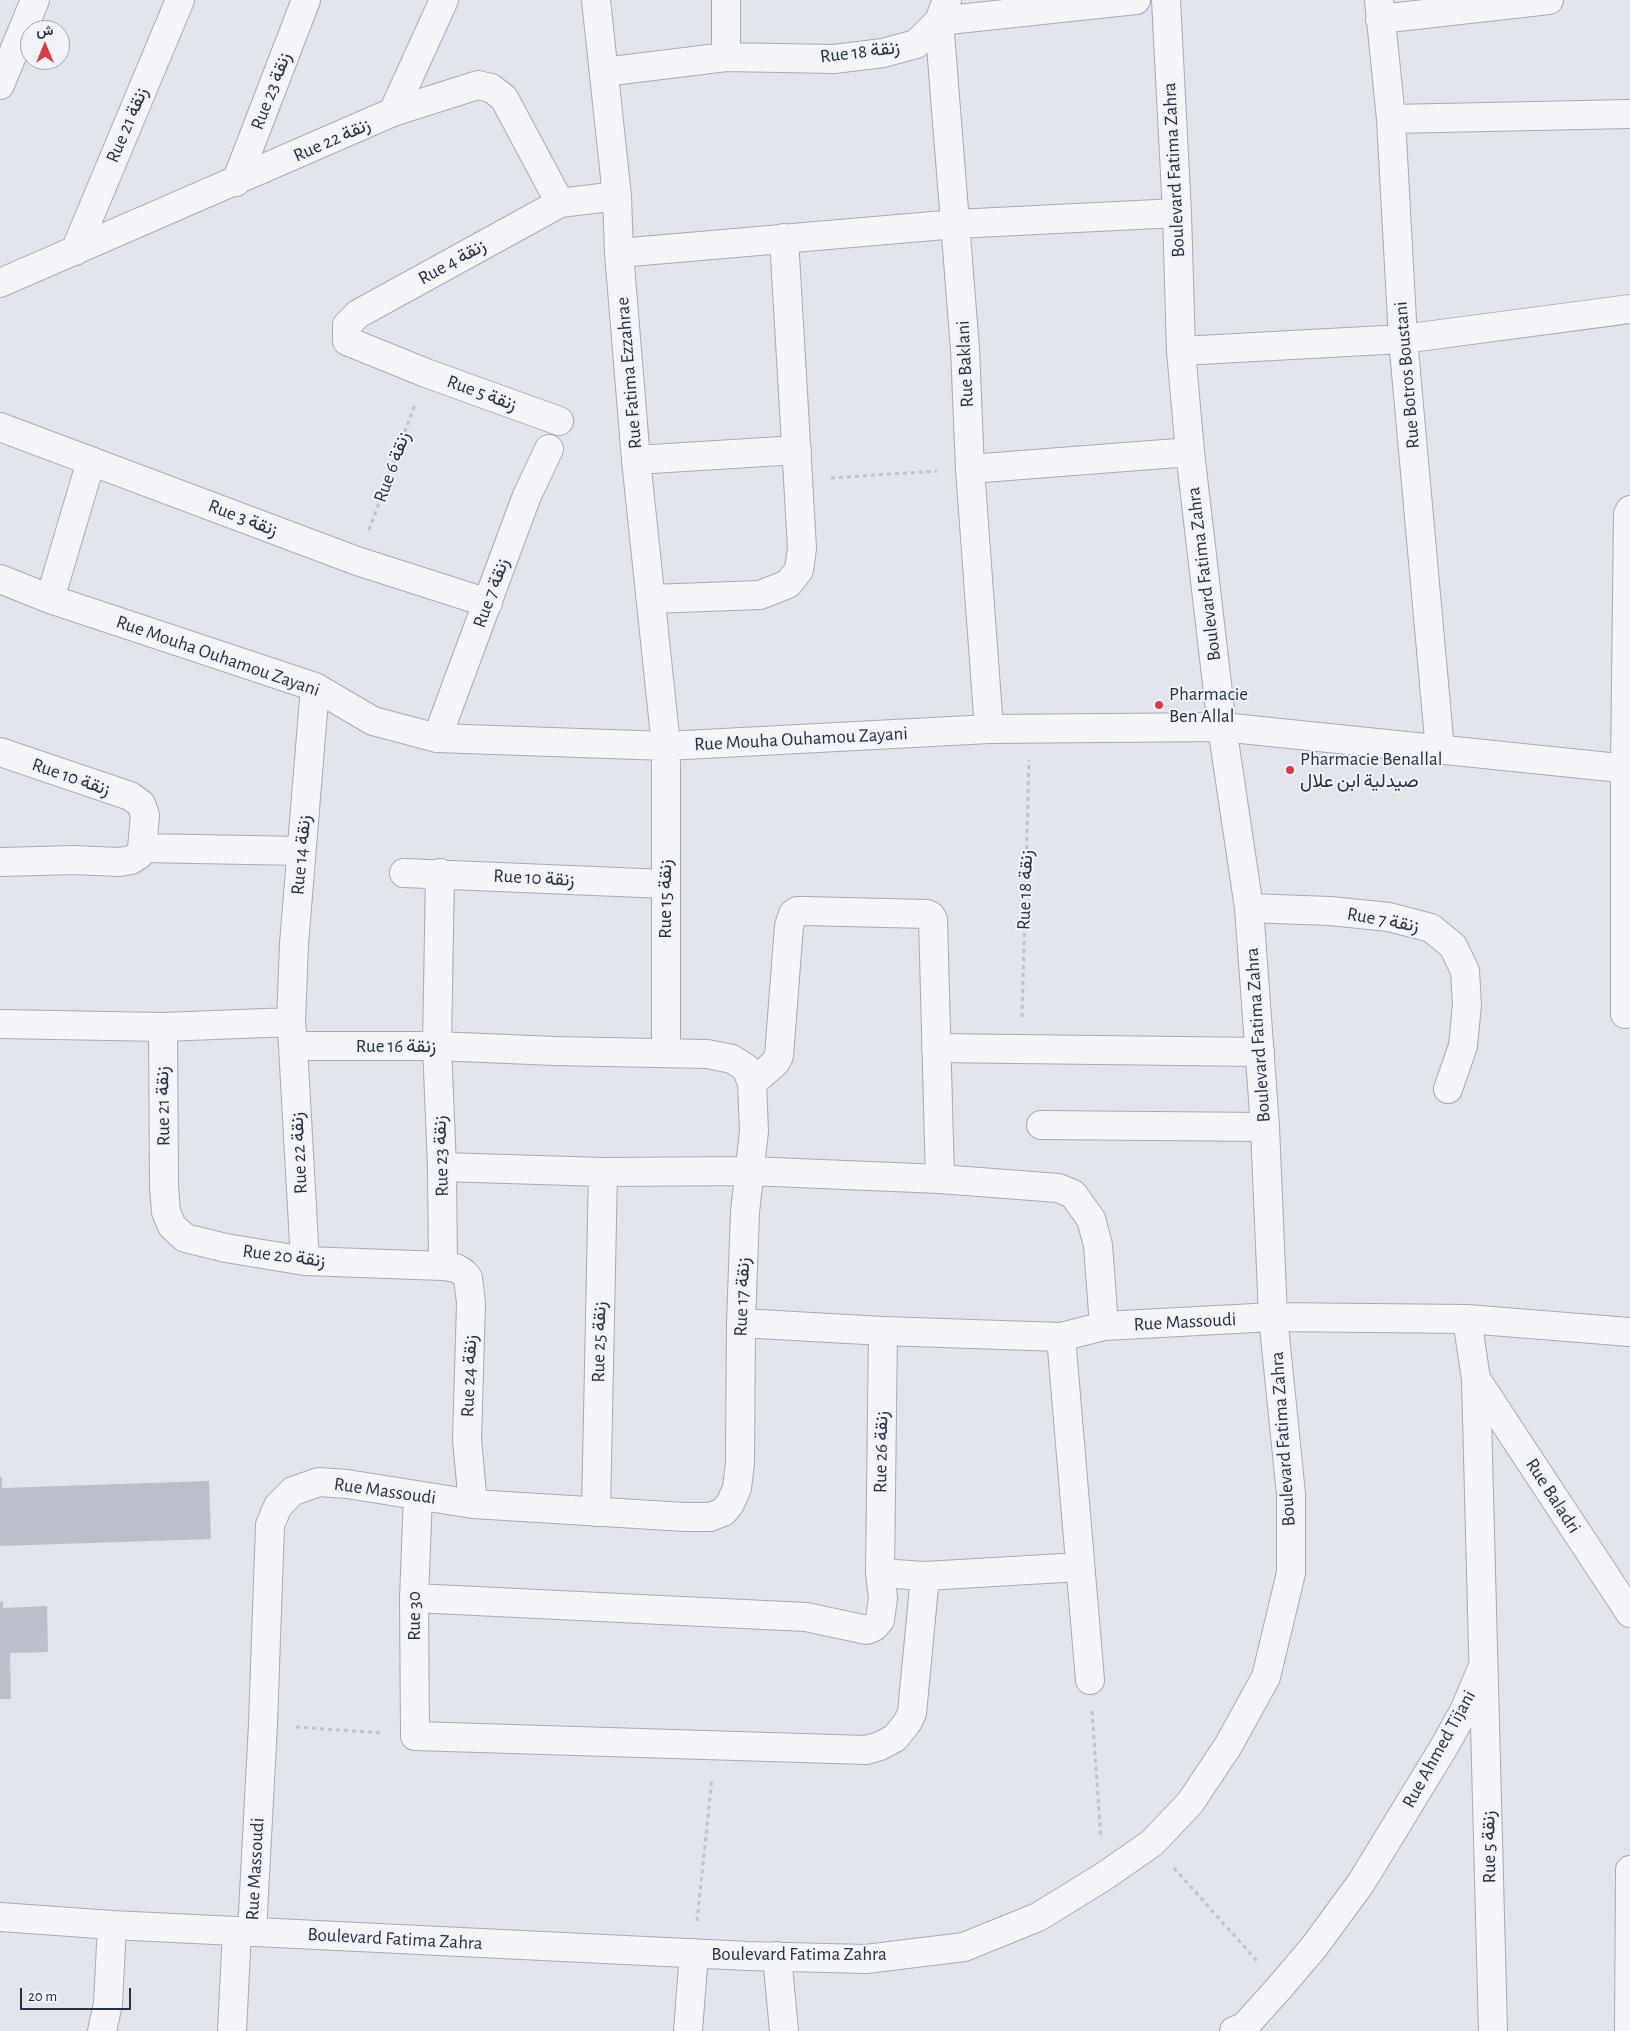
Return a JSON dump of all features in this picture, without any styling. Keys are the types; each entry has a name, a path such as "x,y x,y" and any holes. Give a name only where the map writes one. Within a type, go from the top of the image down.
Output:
{"street":[{"path":"0,85 35,0"},
{"name":"Rue 21 زنقة","path":"75,251 180,0"},
{"name":"Rue 23 زنقة","path":"236,182 306,0"},
{"path":"393,112 444,0"},
{"name":"Rue Fatima Ezzahrae","path":"596,0 617,196 619,253 636,460 666,746"},
{"path":"726,0 726,57"},
{"path":"943,11 1136,0"},
{"name":"Boulevard Fatima Zahra","path":"0,1917 245,1932 777,1956 866,1958 964,1947 1038,1917 1103,1877 1152,1843 1190,1803 1228,1746 1266,1677 1290,1572 1291,1494 1274,1317 1265,1128 1249,908 1222,727 1190,452 1181,351 1177,213 1166,0"},
{"path":"1380,9 1549,0"},
{"name":"Rue Botros Boustani","path":"1380,9 1391,119 1403,339 1440,750"},
{"name":"Rue 18 زنقة","path":"604,72 726,57 834,59 883,53 916,44 943,11"},
{"name":"Rue Baklani","path":"943,11 965,349 970,469 989,729"},
{"name":"Rue 22 زنقة","path":"0,283 236,182 393,112 478,85 491,88 504,98 560,203"},
{"path":"1391,119 1630,114"},
{"path":"560,203 617,196"},
{"name":"Rue 4 زنقة","path":"347,325 358,314 560,203"},
{"path":"619,253 956,224 1177,213"},
{"path":"651,599 760,595 788,584 799,570 802,548 784,238"},
{"path":"1181,351 1403,339 1630,309"},
{"name":"Rue 5 زنقة","path":"347,325 347,341 426,373 559,421"},
{"name":"Rue 3 زنقة","path":"0,427 357,560 488,603"},
{"name":"Rue 7 زنقة","path":"437,738 526,498 549,449"},
{"path":"636,460 797,450"},
{"path":"970,469 1190,452"},
{"path":"50,599 91,461"},
{"path":"1625,1014 1628,514 1630,510"},
{"name":"Rue Mouha Ouhamou Zayani","path":"0,580 50,599 315,687 373,721 437,738 666,746 989,729 1222,727 1627,769"},
{"name":"Rue 14 زنقة","path":"292,1034 294,944 300,851 315,687"},
{"name":"Rue 15 زنقة","path":"666,746 666,1052"},
{"name":"Rue 10 زنقة","path":"0,752 130,796 142,804 145,815 142,848"},
{"path":"0,862 74,860 119,862 131,860 139,855 142,848 300,851"},
{"name":"Rue 10 زنقة","path":"404,873 440,873 665,884"},
{"name":"Rue 23 زنقة","path":"440,873 437,1046 442,1167 443,1266"},
{"name":"Rue 7 زنقة","path":"1249,908 1330,911 1389,917 1430,928 1453,946 1465,971 1467,1004 1463,1046 1448,1089"},
{"path":"752,1082 775,1063 779,1056 789,926 793,914 797,911 927,914 933,920 940,1179"},
{"name":"Rue 16 زنقة","path":"0,1024 163,1026 437,1046 554,1051 707,1054 732,1058 746,1068 752,1082"},
{"name":"Rue 21 زنقة","path":"163,1026 164,1186"},
{"name":"Rue 22 زنقة","path":"292,1034 305,1261"},
{"path":"936,1048 1260,1052"},
{"name":"Rue 17 زنقة","path":"740,1463 741,1323 745,1212 754,1131 752,1082"},
{"path":"1041,1125 1265,1128"},
{"path":"442,1167 603,1172 750,1171 940,1179 1058,1188 1073,1194 1091,1219 1098,1245 1104,1326"},
{"name":"Rue 25 زنقة","path":"596,1512 603,1172"},
{"name":"Rue 20 زنقة","path":"164,1186 166,1212 172,1226 185,1238 226,1248 305,1261 443,1266"},
{"name":"Rue 24 زنقة","path":"443,1266 456,1268 464,1273 468,1278 470,1287 471,1322 467,1440 473,1504"},
{"name":"Rue Massoudi","path":"741,1323 883,1331 1061,1337 1104,1326 1274,1317 1467,1319 1630,1332"},
{"name":"Rue Ahmed Tijani","path":"1245,2030 1314,1947 1361,1883 1444,1747 1465,1709 1484,1662 1476,1379 1467,1319"},
{"name":"Rue 26 زنقة","path":"414,1598 806,1618 866,1630 874,1627 880,1620 883,1598 880,1572 883,1331"},
{"path":"1061,1337 1090,1680"},
{"name":"Rue Baladri","path":"1476,1379 1630,1613"},
{"name":"Rue Massoudi","path":"232,2031 245,1932 263,1724 270,1525 278,1506 293,1491 319,1482 347,1484 473,1504 596,1512 710,1516 723,1512 734,1498 740,1463"},
{"name":"Rue 30","path":"415,1736 414,1598 418,1496"},
{"path":"880,1572 925,1576 1080,1567"},
{"path":"415,1736 866,1750 880,1746 895,1738 912,1713 925,1576"},
{"name":"Rue 5 زنقة","path":"1484,1662 1493,2031"},
{"path":"1629,2031 1630,1870"},
{"path":"102,2031 108,2004 112,1925"},
{"path":"688,2031 694,1953"},
{"path":"777,1956 784,2031"}],"path":[{"name":"Rue 6 زنقة","path":"357,560 426,373"},
{"path":"798,480 970,469"},
{"name":"Rue 18 زنقة","path":"1021,1050 1030,730"},
{"path":"1090,1680 1103,1877"},
{"path":"263,1724 415,1736"},
{"path":"694,1953 716,1745"},
{"path":"1152,1843 1280,1988"}],"building":[{"path":"0,1477 2,1477 2,1488 209,1481 211,1539 0,1546"},
{"path":"3,1601 3,1608 47,1606 48,1652 10,1653 11,1699 0,1699 0,1602"}],"place":[{"name":"Pharmacie Ben Allal","path":"1159,705"},
{"name":"Pharmacie Benallal صيدلية ابن علال","path":"1290,770"}]}
